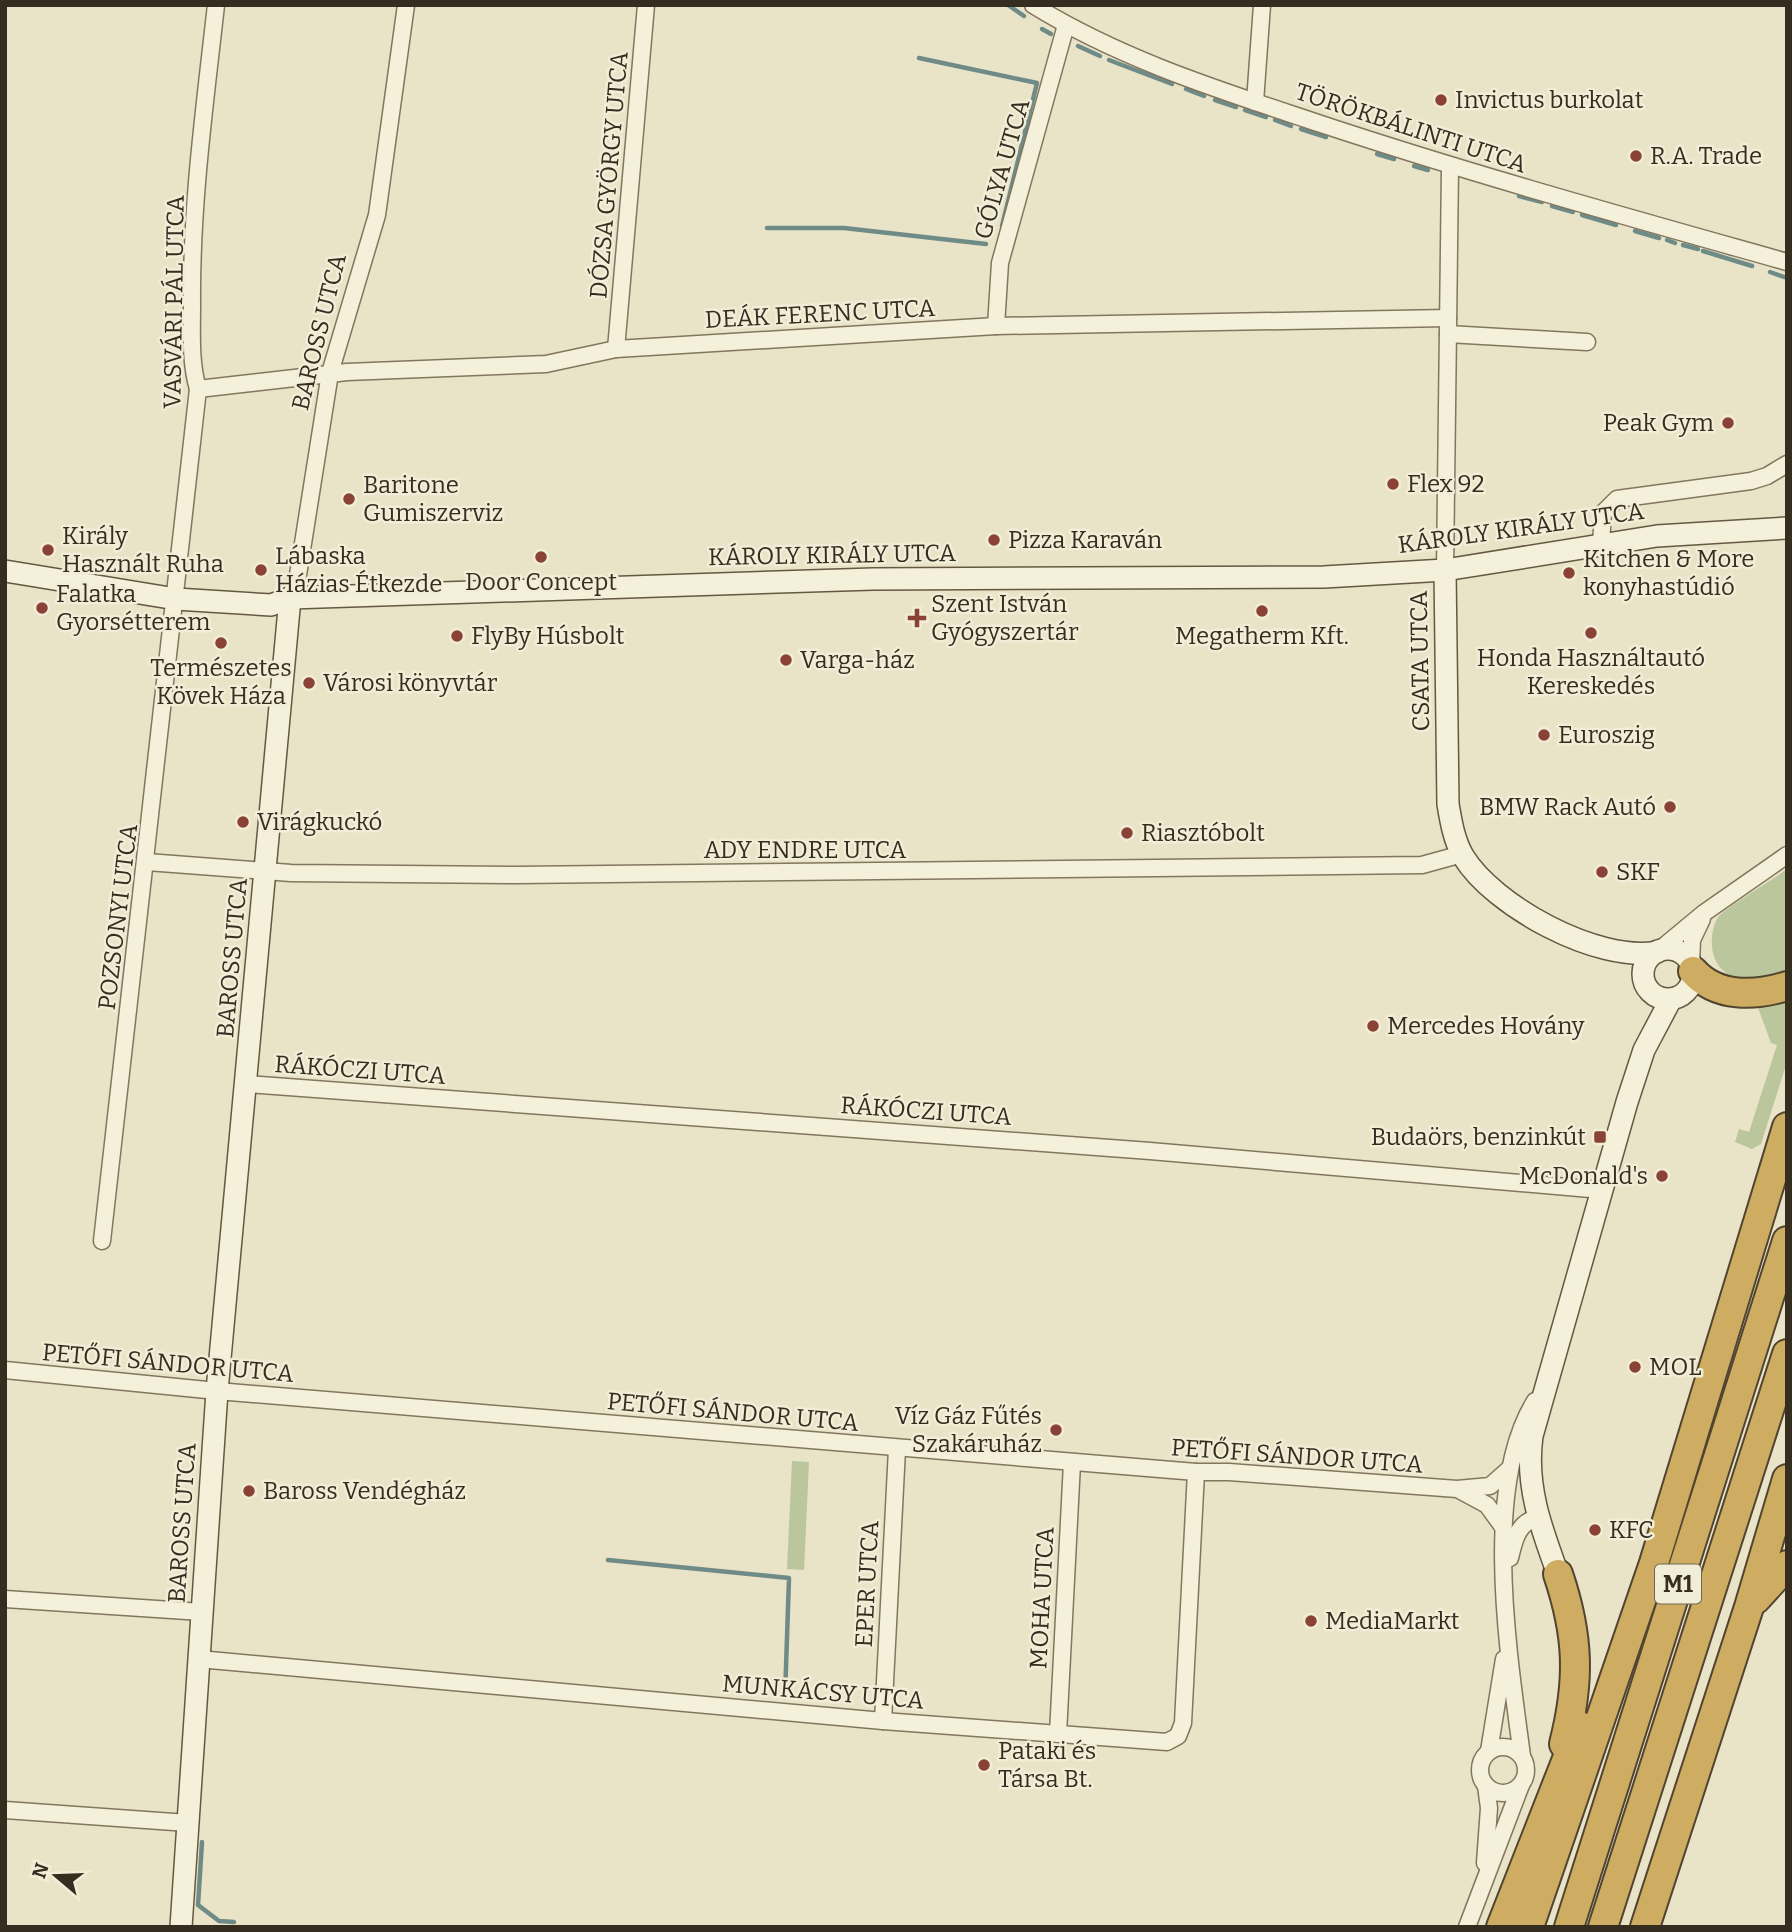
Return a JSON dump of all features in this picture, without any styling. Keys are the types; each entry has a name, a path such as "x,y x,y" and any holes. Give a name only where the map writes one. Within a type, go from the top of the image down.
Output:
{"highway":[{"path":"1692,967 1709,985 1733,992 1763,992 1787,986"},
{"path":"1529,1927 1654,1563 1685,1453 1787,1126"},
{"name":"M1","path":"1569,1927 1787,1241"},
{"name":"M1","path":"1603,1927 1787,1353"},
{"path":"1501,1927 1685,1453"},
{"path":"1645,1927 1749,1607 1787,1479"},
{"path":"1749,1607 1787,1565"},
{"path":"1548,1804 1572,1711 1576,1677 1577,1649 1558,1574"}],"street":[{"name":"VASVÁRI PÁL UTCA","path":"176,599 198,389 193,372 192,273 201,143 216,5"},
{"name":"BAROSS UTCA","path":"181,1927 217,1391 290,598 298,575 330,373 377,215 407,5"},
{"name":"DÓZSA GYÖRGY UTCA","path":"617,349 646,5"},
{"name":"TÖRÖKBÁLINTI UTCA","path":"1033,5 1066,25 1144,61 1255,102 1450,167 1787,262"},
{"path":"1255,102 1262,5"},
{"name":"GÓLYA UTCA","path":"996,326 1000,263 1066,25"},
{"name":"CSATA UTCA","path":"1450,167 1445,570 1448,804 1453,834 1462,854 1482,880 1507,902 1546,923 1602,947 1643,955 1657,952"},
{"name":"DEÁK FERENC UTCA","path":"198,389 330,373 546,364 617,349 996,326 1448,326 1587,342"},
{"path":"1601,544 1603,513 1617,499 1751,481 1768,476 1787,464"},
{"name":"KÁROLY KIRÁLY UTCA","path":"5,571 176,599 271,605 290,598 873,579 1324,577 1445,570 1601,544 1714,530 1787,528"},
{"name":"POZSONYI UTCA","path":"102,1241 176,599"},
{"name":"ADY ENDRE UTCA","path":"147,862 266,870 518,875 1422,865 1462,854"},
{"path":"1644,1050 1646,962 1704,913 1787,855"},
{"path":"1558,1574 1538,1518 1531,1486 1529,1457 1544,1387 1644,1050 1671,999 1685,993 1692,967 1692,940 1704,913"},
{"name":"CSATA UTCA","path":"1602,947 1646,985"},
{"path":"1657,952 1680,952 1692,967"},
{"path":"1646,985 1671,999"},
{"name":"RÁKÓCZI UTCA","path":"246,1084 1454,1175 1602,1190"},
{"name":"PETŐFI SÁNDOR UTCA","path":"5,1370 217,1391 1196,1472 1230,1472 1457,1489 1490,1486 1508,1470"},
{"path":"1466,1927 1526,1768 1522,1756 1507,1615 1503,1527 1508,1470 1530,1410 1544,1387"},
{"name":"EPER UTCA","path":"883,1721 897,1449"},
{"name":"MOHA UTCA","path":"1058,1734 1072,1463"},
{"name":"MUNKÁCSY UTCA","path":"199,1659 883,1721 1167,1742 1178,1736 1182,1723 1196,1472"},
{"name":"PETŐFI SÁNDOR UTCA","path":"1457,1489 1476,1496 1487,1505 1503,1527"},
{"path":"1505,1574 1518,1532 1530,1519 1538,1518"},
{"path":"5,1598 202,1612"},
{"path":"1484,1879 1489,1808 1486,1786 1480,1777 1480,1766 1489,1751 1503,1673 1507,1615"},
{"path":"1489,1751 1506,1747 1522,1756"},
{"path":"1486,1786 1504,1793 1521,1785"},
{"path":"5,1810 188,1823"}],"green space":[{"path":"1787,869 1787,980 1751,980 1730,975 1715,960 1712,939 1717,919 1731,906"},
{"path":"1787,996 1787,1062 1761,1144 1752,1149 1735,1142 1739,1129 1749,1132 1777,1045 1771,1043 1757,1005"},
{"path":"792,1461 809,1462 804,1570 787,1569"}],"waterway":[{"path":"1008,5 1024,16"},
{"path":"1042,29 1051,34"},
{"path":"1078,46 1100,56"},
{"path":"919,58 1037,83 1002,226"},
{"path":"1109,60 1172,84"},
{"path":"1186,89 1204,96"},
{"path":"1215,100 1236,107"},
{"path":"1245,110 1266,117"},
{"path":"1275,120 1291,126"},
{"path":"1301,129 1326,137"},
{"path":"1377,154 1394,159"},
{"path":"1414,166 1428,170"},
{"path":"1519,196 1542,202"},
{"path":"1552,206 1573,212"},
{"path":"1582,215 1616,225"},
{"path":"767,228 844,228 986,244"},
{"path":"1635,231 1659,238"},
{"path":"1667,240 1675,243"},
{"path":"1683,245 1698,249"},
{"path":"1703,251 1752,266"},
{"path":"1770,272 1787,278"},
{"path":"608,1560 789,1578 785,1697"},
{"path":"202,1842 198,1905 219,1921 234,1922"}],"place":[{"name":"Invictus burkolat","path":"1441,100"},
{"name":"R.A. Trade","path":"1636,156"},
{"name":"Peak Gym","path":"1728,423"},
{"name":"Flex 92","path":"1393,484"},
{"name":"Baritone Gumiszerviz","path":"349,499"},
{"name":"Pizza Karaván","path":"994,540"},
{"name":"Király Használt Ruha","path":"48,550"},
{"name":"Door Concept","path":"541,557"},
{"name":"Lábaska Házias Étkezde","path":"261,570"},
{"name":"Kitchen & More konyhastúdió","path":"1569,573"},
{"name":"Falatka Gyorsétterem","path":"42,608"},
{"name":"Megatherm Kft.","path":"1262,611"},
{"name":"Szent István Gyógyszertár","path":"917,618"},
{"name":"Honda Használtautó Kereskedés","path":"1591,633"},
{"name":"FlyBy Húsbolt","path":"457,636"},
{"name":"Természetes Kövek Háza","path":"221,643"},
{"name":"Varga-ház","path":"786,660"},
{"name":"Városi könyvtár","path":"309,683"},
{"name":"Euroszig","path":"1544,735"},
{"name":"BMW Rack Autó","path":"1670,807"},
{"name":"Virágkuckó","path":"243,822"},
{"name":"Riasztóbolt","path":"1127,833"},
{"name":"SKF","path":"1602,872"},
{"name":"Mercedes Hovány","path":"1373,1026"},
{"name":"Budaörs, benzinkút","path":"1600,1137"},
{"name":"McDonald's","path":"1662,1176"},
{"name":"MOL","path":"1635,1367"},
{"name":"Víz Gáz Fűtés Szakáruház","path":"1056,1430"},
{"name":"Baross Vendégház","path":"249,1491"},
{"name":"KFC","path":"1595,1530"},
{"name":"MediaMarkt","path":"1311,1621"},
{"name":"Pataki és Társa Bt.","path":"984,1765"}]}
